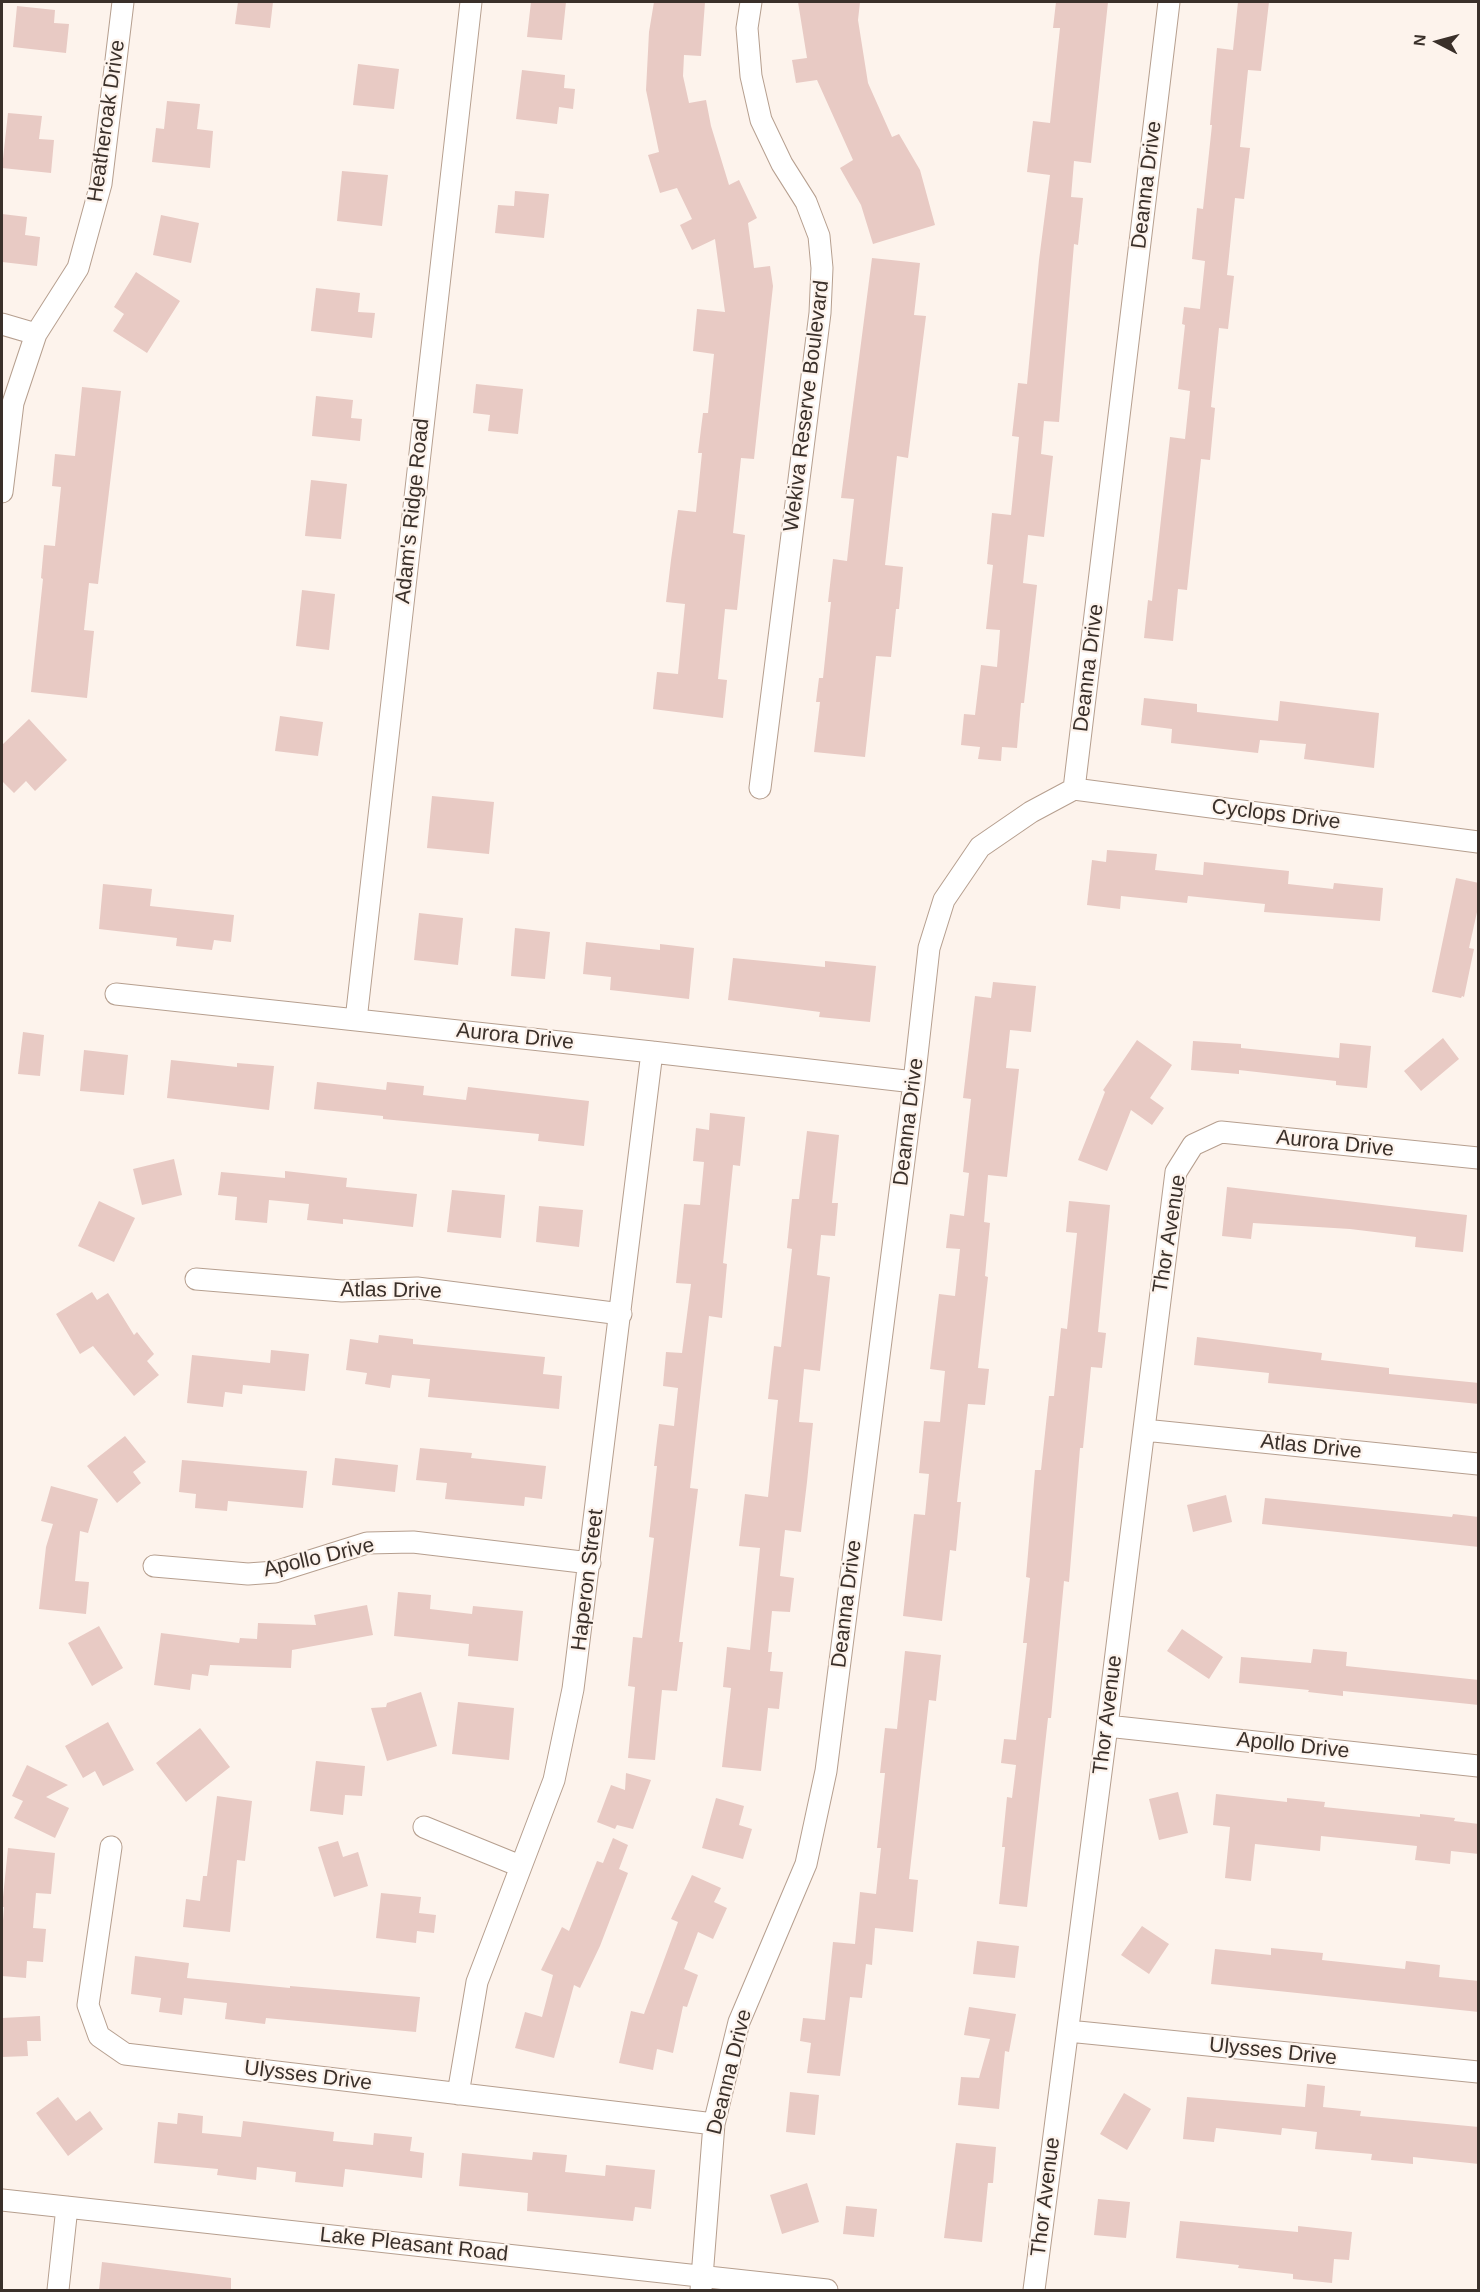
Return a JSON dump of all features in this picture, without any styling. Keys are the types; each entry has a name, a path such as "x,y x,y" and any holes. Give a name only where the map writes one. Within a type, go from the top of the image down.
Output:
{"street":[{"name":"Heatheroak Drive","path":"2,492 13,404 36,334 78,268 101,184 123,2"},
{"name":"Adam's Ridge Road","path":"356,1020 471,2"},
{"name":"Wekiva Reserve Boulevard","path":"750,2 747,28 751,76 761,120 782,164 806,202 819,236 822,268 820,313 760,788"},
{"name":"Deanna Drive","path":"702,2284 714,2124 739,2022 806,1864 826,1771 929,948 944,900 980,847 1031,812 1074,789 1169,2"},
{"path":"2,324 36,334"},
{"name":"Cyclops Drive","path":"1074,789 1479,842"},
{"name":"Aurora Drive","path":"117,994 914,1082"},
{"name":"Haperon Street","path":"458,2094 477,1982 554,1780 573,1689 652,1052"},
{"name":"Aurora Drive","path":"1193,1145 1221,1132 1479,1158"},
{"name":"Thor Avenue","path":"1034,2290 1176,1172 1193,1145"},
{"name":"Atlas Drive","path":"196,1279 342,1291 417,1288 621,1314"},
{"name":"Atlas Drive","path":"1144,1430 1479,1464"},
{"name":"Apollo Drive","path":"154,1566 248,1574 275,1572 367,1543 413,1542 590,1563"},
{"name":"Apollo Drive","path":"1107,1726 1479,1766"},
{"path":"424,1827 520,1866"},
{"name":"Ulysses Drive","path":"111,1847 88,2005 99,2036 125,2054 714,2124"},
{"name":"Ulysses Drive","path":"1068,2031 1479,2072"},
{"name":"Lake Pleasant Road","path":"2,2200 702,2284 827,2290"},
{"path":"58,2290 67,2207"}],"building":[{"path":"238,2 273,2 270,28 235,24"},
{"path":"531,2 566,2 562,40 527,37"},
{"path":"654,2 705,2 701,56 684,55 683,76 689,103 706,100 711,126 729,185 739,180 757,218 748,223 754,268 770,266 773,286 754,459 741,458 733,533 745,535 737,610 725,609 718,679 727,680 723,718 653,709 657,672 678,674 685,604 666,602 678,510 696,512 702,453 698,453 703,413 708,413 714,354 693,351 697,309 725,312 715,239 692,250 680,225 692,219 677,188 660,193 648,155 659,152 646,90 649,32"},
{"path":"798,2 860,2 858,20 868,83 892,137 899,134 920,170 935,225 873,244 861,205 840,168 853,160 817,80 796,83 792,60 807,58"},
{"path":"1056,2 1108,2 1091,163 1074,161 1071,197 1083,198 1078,245 1074,244 1059,422 1044,421 1041,454 1053,456 1044,537 1028,535 1023,583 1037,585 1017,748 1002,747 1001,761 978,759 980,747 961,745 964,714 975,715 981,665 997,667 1000,630 986,629 993,565 987,564 992,513 1011,515 1019,437 1012,436 1018,383 1027,384 1050,175 1027,172 1033,121 1050,123 1060,28 1053,28"},
{"path":"1238,2 1269,2 1261,71 1248,70 1240,147 1250,148 1244,199 1235,198 1227,275 1234,276 1228,329 1219,328 1211,407 1215,408 1210,460 1201,459 1187,590 1178,589 1173,641 1144,638 1148,600 1152,601 1170,437 1185,439 1190,391 1178,389 1185,325 1182,324 1184,307 1200,309 1205,261 1192,259 1197,208 1203,209 1217,48 1233,50"},
{"path":"17,6 55,10 54,23 69,24 66,53 13,47"},
{"path":"358,64 399,69 394,109 353,105"},
{"path":"522,70 565,75 564,88 575,89 573,109 559,107 557,124 516,119"},
{"path":"167,101 200,104 197,129 213,131 210,168 152,162 156,128 164,129"},
{"path":"8,113 42,116 39,139 54,140 51,173 2,168"},
{"path":"342,171 388,175 382,226 337,221"},
{"path":"515,191 549,194 544,238 495,233 498,205 514,206"},
{"path":"2,214 27,217 25,235 40,237 37,266 2,262"},
{"path":"161,215 199,223 191,263 153,255"},
{"path":"872,258 920,263 914,315 926,316 908,458 897,456 885,565 903,567 899,609 896,609 891,657 876,656 865,757 814,752 820,702 816,702 819,678 823,678 833,559 847,561 854,499 841,498"},
{"path":"136,272 180,301 147,353 113,331 124,314 114,307"},
{"path":"316,288 360,293 358,312 375,313 372,338 311,331"},
{"path":"476,384 523,389 518,434 488,431 490,415 473,413"},
{"path":"82,387 121,391 98,584 89,583 84,630 94,631 87,698 31,692 43,579 41,578 44,545 55,546 61,487 52,486 55,454 75,456"},
{"path":"316,396 353,400 351,418 362,419 360,441 312,436"},
{"path":"311,480 347,484 341,539 305,536"},
{"path":"302,590 335,594 329,650 296,646"},
{"path":"1144,698 1197,704 1197,712 1278,721 1280,701 1379,713 1374,768 1304,759 1306,744 1260,740 1258,753 1171,743 1172,729 1141,725"},
{"path":"280,716 323,722 318,756 275,751"},
{"path":"29,719 67,760 35,791 26,781 14,793 2,781 2,745"},
{"path":"432,796 494,802 489,854 427,848"},
{"path":"1107,850 1157,854 1155,870 1203,875 1204,862 1289,871 1288,884 1333,889 1334,883 1383,888 1380,921 1264,912 1265,904 1188,896 1187,903 1121,896 1120,909 1087,905 1092,860 1106,862"},
{"path":"1456,878 1479,883 1479,903 1469,948 1474,949 1464,997 1461,998 1432,992"},
{"path":"103,884 152,889 150,906 234,915 231,942 214,940 212,950 176,946 177,938 99,929"},
{"path":"419,913 463,918 458,965 414,960"},
{"path":"515,928 550,932 545,979 511,976"},
{"path":"586,942 660,950 660,944 694,948 689,999 610,990 611,977 583,974"},
{"path":"733,958 825,967 825,961 876,966 870,1022 819,1017 820,1012 728,1000"},
{"path":"993,982 1036,986 1031,1032 1010,1030 1006,1068 1019,1069 1007,1177 988,1175 984,1222 990,1223 985,1276 988,1277 978,1368 989,1369 985,1405 968,1404 957,1502 961,1502 956,1551 950,1550 942,1621 903,1616 914,1514 925,1515 929,1474 919,1473 924,1421 940,1422 945,1371 930,1369 939,1294 955,1296 960,1249 946,1248 950,1214 964,1216 969,1173 963,1172 971,1099 963,1098 975,996 991,998"},
{"path":"23,1032 44,1035 40,1076 18,1074"},
{"path":"1443,1038 1459,1059 1421,1091 1404,1071"},
{"path":"1137,1040 1172,1065 1150,1098 1164,1108 1152,1125 1131,1110 1107,1171 1078,1160 1105,1092 1103,1090"},
{"path":"1193,1041 1241,1044 1241,1048 1339,1058 1340,1043 1371,1046 1367,1088 1336,1085 1336,1081 1239,1070 1239,1074 1191,1070"},
{"path":"84,1050 128,1055 124,1095 80,1091"},
{"path":"171,1060 237,1067 237,1063 274,1066 269,1110 167,1098"},
{"path":"317,1082 386,1090 387,1082 424,1086 423,1095 466,1100 468,1087 589,1101 584,1146 538,1141 539,1134 383,1119 383,1116 314,1109"},
{"path":"710,1113 745,1117 740,1166 733,1165 723,1263 727,1264 722,1318 709,1316 690,1488 698,1489 679,1642 683,1642 677,1691 662,1690 655,1760 628,1758 635,1687 628,1686 633,1637 642,1638 654,1538 649,1537 659,1424 674,1426 678,1388 663,1386 666,1352 682,1353 691,1284 676,1283 684,1204 700,1205 704,1162 693,1161 696,1128 709,1130"},
{"path":"807,1131 839,1135 832,1203 838,1203 835,1236 821,1235 817,1275 830,1277 820,1371 804,1369 799,1422 813,1423 801,1532 785,1530 780,1576 794,1578 790,1612 772,1611 768,1652 772,1652 770,1671 783,1672 779,1709 768,1708 761,1771 722,1767 731,1688 723,1687 727,1647 750,1650 760,1548 739,1546 745,1494 768,1497 778,1400 768,1399 774,1346 781,1347 792,1249 787,1248 792,1199 799,1199"},
{"path":"174,1159 182,1195 142,1205 133,1169"},
{"path":"285,1171 347,1178 346,1187 417,1194 413,1227 343,1219 343,1224 307,1220 309,1204 269,1200 267,1223 235,1220 237,1197 218,1195 221,1172 285,1178"},
{"path":"1227,1187 1467,1215 1463,1252 1415,1247 1416,1237 1350,1229 1253,1223 1251,1239 1222,1236"},
{"path":"452,1190 505,1195 501,1238 447,1232"},
{"path":"99,1201 135,1218 114,1262 78,1246"},
{"path":"1069,1201 1110,1205 1098,1332 1106,1333 1102,1368 1091,1367 1083,1448 1080,1448 1069,1582 1064,1581 1051,1718 1048,1718 1027,1907 999,1904 1007,1797 1012,1798 1016,1765 1001,1763 1004,1739 1016,1740 1027,1643 1023,1643 1030,1578 1026,1577 1035,1470 1041,1470 1049,1396 1054,1396 1061,1328 1067,1329 1077,1233 1066,1232"},
{"path":"539,1206 583,1210 579,1247 536,1242"},
{"path":"92,1292 97,1300 108,1293 134,1335 137,1332 154,1354 147,1361 159,1375 134,1396 93,1346 80,1354 56,1314"},
{"path":"379,1335 413,1339 413,1344 545,1357 543,1374 562,1376 559,1409 428,1397 430,1379 392,1375 390,1388 365,1384 367,1373 346,1370 350,1339 378,1343"},
{"path":"1197,1337 1322,1353 1321,1360 1389,1368 1389,1374 1479,1383 1479,1404 1268,1383 1269,1373 1194,1365"},
{"path":"271,1350 309,1354 305,1391 243,1385 242,1394 225,1392 223,1407 187,1403 192,1355 270,1363"},
{"path":"125,1436 146,1462 133,1472 141,1483 117,1503 87,1466"},
{"path":"420,1448 472,1453 471,1458 546,1466 542,1499 525,1497 524,1506 445,1499 447,1483 416,1480"},
{"path":"335,1458 398,1465 395,1492 332,1485"},
{"path":"182,1460 307,1471 303,1508 228,1501 227,1511 195,1508 196,1494 179,1492"},
{"path":"51,1486 98,1499 88,1533 80,1531 75,1581 89,1582 86,1614 39,1609 46,1547 53,1524 41,1521"},
{"path":"1226,1495 1232,1522 1193,1532 1187,1505"},
{"path":"1265,1498 1452,1517 1453,1514 1479,1517 1479,1547 1262,1524"},
{"path":"398,1592 431,1595 430,1609 472,1614 473,1606 523,1611 518,1661 468,1656 469,1644 394,1636"},
{"path":"367,1605 373,1635 292,1650 291,1668 210,1665 208,1676 192,1674 190,1690 154,1685 161,1633 239,1643 240,1638 257,1639 258,1623 316,1625 314,1615"},
{"path":"99,1626 123,1668 92,1686 68,1643"},
{"path":"1182,1629 1223,1657 1209,1679 1167,1651"},
{"path":"1313,1649 1347,1652 1346,1666 1479,1680 1479,1705 1343,1691 1343,1696 1239,1683 1241,1657 1311,1663"},
{"path":"905,1651 941,1655 936,1701 929,1700 909,1879 918,1880 913,1932 875,1928 872,1965 866,1964 862,1998 850,1997 840,2076 807,2073 811,2043 800,2041 803,2018 825,2020 833,1942 855,1944 860,1892 876,1894 881,1848 877,1848 885,1773 880,1773 885,1728 897,1729"},
{"path":"421,1692 437,1746 387,1761 371,1708 386,1707 387,1703"},
{"path":"458,1702 514,1708 509,1760 452,1754"},
{"path":"108,1722 134,1770 103,1786 95,1771 83,1778 65,1746"},
{"path":"200,1728 230,1767 186,1802 156,1763"},
{"path":"316,1761 365,1766 362,1796 345,1795 343,1815 310,1811"},
{"path":"27,1765 68,1785 46,1797 69,1808 55,1838 14,1818 23,1801 12,1796"},
{"path":"626,1773 651,1780 633,1829 617,1825 615,1829 597,1822 611,1785 625,1790"},
{"path":"1178,1792 1188,1833 1159,1840 1149,1799"},
{"path":"1216,1794 1287,1802 1287,1798 1325,1802 1324,1807 1420,1817 1420,1814 1455,1818 1454,1821 1479,1824 1479,1854 1451,1851 1450,1864 1415,1860 1417,1846 1321,1836 1320,1851 1255,1844 1251,1881 1225,1878 1230,1827 1213,1825"},
{"path":"217,1796 252,1801 245,1861 237,1860 230,1932 183,1927 186,1899 200,1901 203,1876 207,1876"},
{"path":"716,1798 744,1806 739,1825 752,1829 743,1859 702,1848"},
{"path":"613,1838 628,1845 619,1869 628,1873 600,1946 580,1988 574,1985 554,2058 515,2048 525,2012 542,2017 553,1975 541,1970 562,1927 569,1931 597,1861 603,1863"},
{"path":"338,1841 343,1857 358,1852 368,1886 334,1897 318,1847"},
{"path":"8,1848 55,1853 51,1894 36,1893 33,1928 46,1929 43,1962 27,1961 26,1978 2,1976 4,1907 2,1907"},
{"path":"692,1875 721,1888 714,1902 727,1908 713,1939 698,1932 684,1969 698,1975 687,2007 683,2006 673,2053 657,2049 653,2070 619,2063 631,2011 644,2014 678,1922 671,1919"},
{"path":"381,1893 421,1897 419,1913 436,1915 434,1933 417,1931 416,1943 376,1938"},
{"path":"1142,1926 1169,1944 1149,1974 1121,1955"},
{"path":"977,1941 1019,1946 1015,1978 973,1974"},
{"path":"1271,1948 1323,1953 1322,1960 1405,1969 1406,1961 1440,1965 1439,1977 1479,1981 1479,2012 1211,1984 1215,1949 1271,1955"},
{"path":"135,1956 189,1963 187,1978 420,1997 416,2032 266,2018 265,2024 225,2019 227,2003 184,1998 182,2015 159,2012 161,1998 131,1994"},
{"path":"969,2007 1016,2014 1009,2052 1005,2051 999,2109 958,2105 961,2077 979,2078 990,2039 964,2035"},
{"path":"40,2016 41,2041 27,2041 28,2056 2,2057 2,2018"},
{"path":"1307,2084 1325,2086 1323,2107 1361,2111 1360,2116 1479,2127 1479,2164 1413,2157 1413,2164 1371,2160 1372,2154 1315,2149 1317,2132 1282,2128 1281,2135 1216,2128 1214,2142 1183,2139 1187,2097 1305,2107"},
{"path":"790,2092 819,2095 815,2135 786,2132"},
{"path":"1124,2093 1151,2109 1127,2150 1100,2134"},
{"path":"58,2097 76,2121 90,2111 103,2129 68,2156 36,2113"},
{"path":"178,2113 203,2116 202,2133 241,2137 243,2121 334,2132 333,2141 373,2145 374,2133 412,2137 410,2151 424,2153 422,2178 345,2169 343,2187 295,2182 296,2172 257,2167 256,2180 217,2175 218,2169 154,2163 158,2122 177,2124"},
{"path":"956,2143 996,2147 993,2183 988,2183 982,2242 944,2238"},
{"path":"533,2152 567,2155 565,2172 605,2176 606,2165 655,2170 651,2209 635,2207 633,2221 527,2211 528,2193 459,2186 462,2153 532,2160"},
{"path":"807,2183 819,2222 782,2234 770,2195"},
{"path":"1098,2199 1130,2202 1126,2238 1094,2235"},
{"path":"846,2206 877,2209 874,2237 843,2234"},
{"path":"1180,2221 1298,2232 1298,2226 1352,2232 1349,2260 1334,2259 1332,2283 1293,2279 1293,2274 1238,2268 1239,2265 1176,2258"},
{"path":"102,2262 231,2278 231,2290 99,2290"}]}
